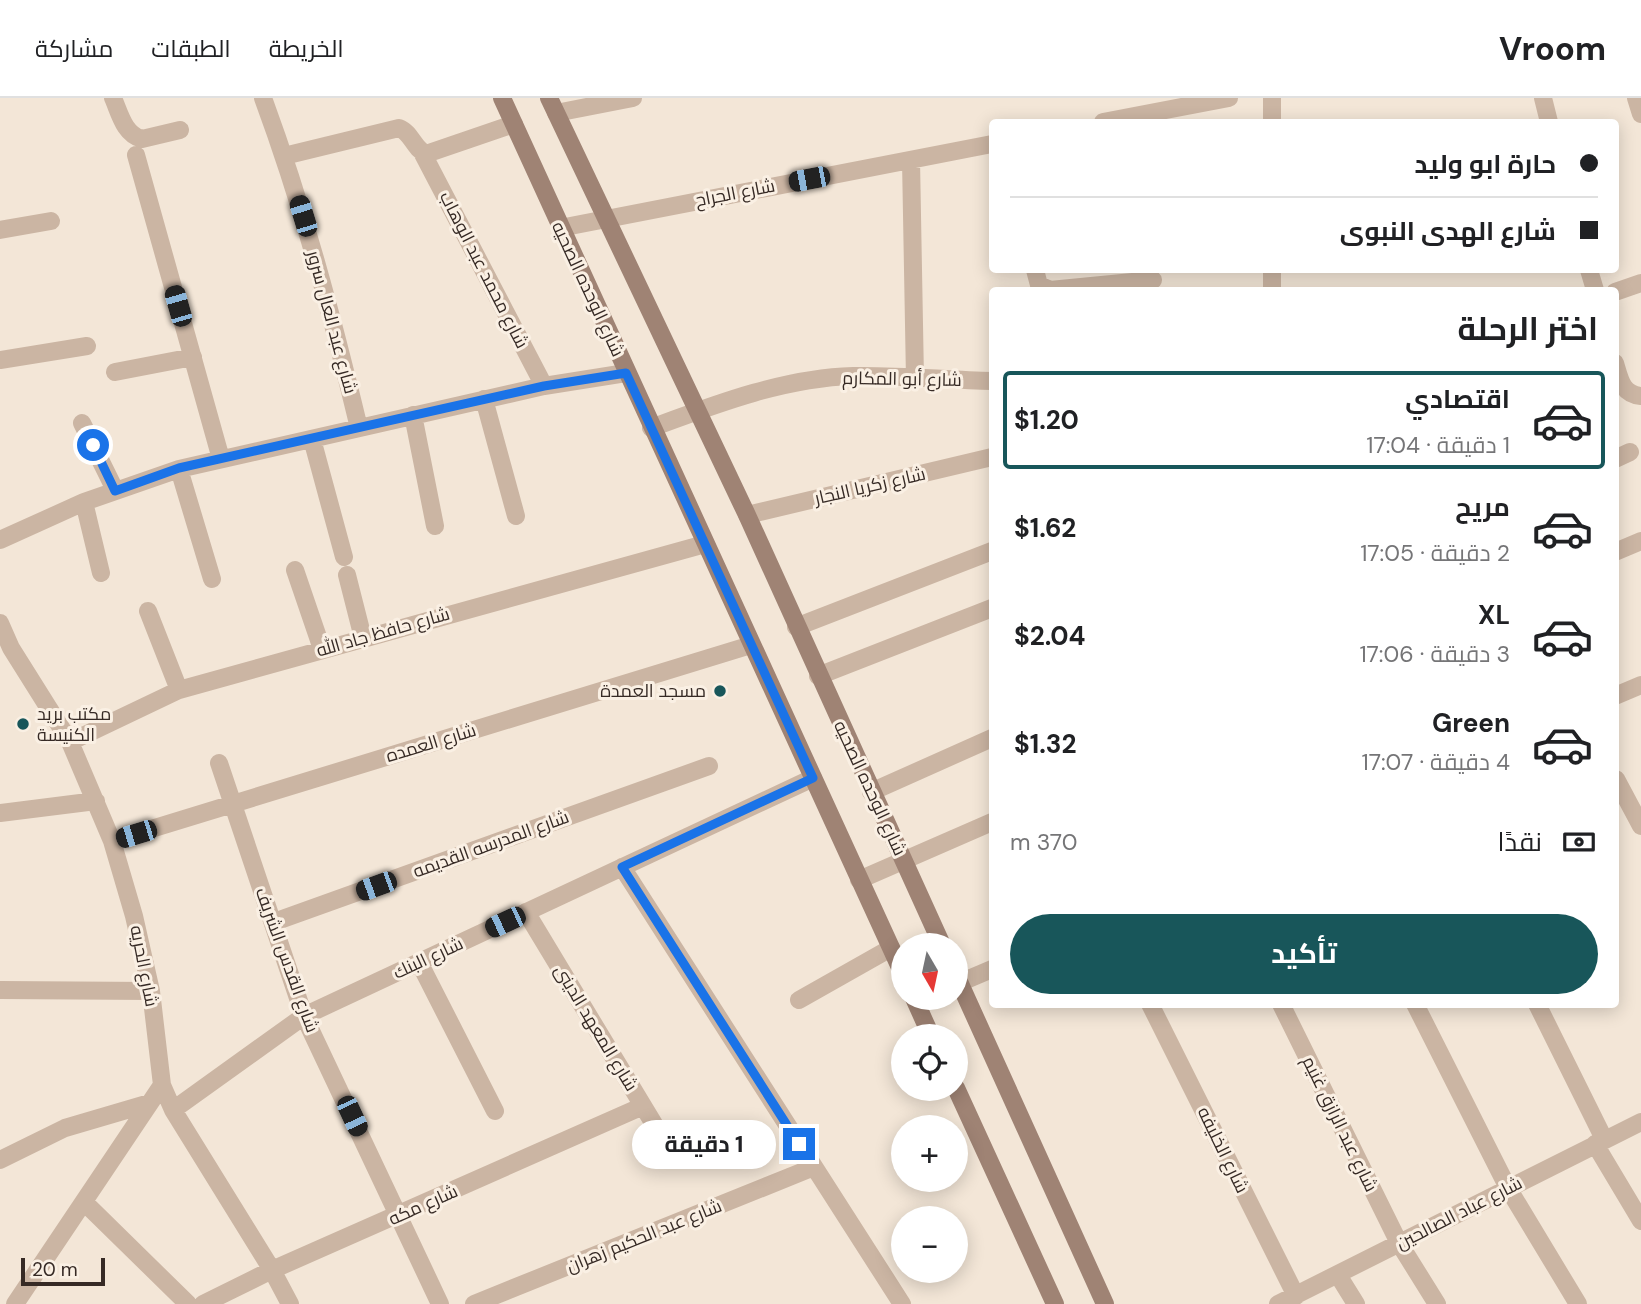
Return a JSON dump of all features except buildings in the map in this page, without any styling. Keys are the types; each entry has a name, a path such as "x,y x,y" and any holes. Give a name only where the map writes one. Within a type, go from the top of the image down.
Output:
{"main road":[{"name":"شارع الوحده الصحيه","path":"502,98 891,948"},
{"name":"شارع الوحده الصحيه","path":"552,106 747,515 937,933"},
{"path":"968,1003 1105,1304"},
{"path":"962,1101 1055,1304"}],"street":[{"path":"113,98 128,131 136,138 180,130"},
{"name":"شارع عبد العال سرور","path":"263,98 284,156 331,310 359,428"},
{"path":"552,106 632,98"},
{"path":"1149,118 1229,98"},
{"path":"1272,98 1272,119"},
{"path":"1543,98 1548,119"},
{"path":"1636,98 1641,114"},
{"path":"423,154 514,124"},
{"name":"شارع محمد عبد الوهاب","path":"284,156 399,128 405,130 423,154 544,386"},
{"name":"شارع الجراح","path":"560,228 989,145"},
{"path":"136,155 222,459"},
{"path":"911,160 915,379"},
{"path":"0,230 51,221"},
{"path":"1036,273 1038,285 1043,287"},
{"path":"1082,287 1153,280"},
{"path":"1619,291 1641,283"},
{"path":"0,360 87,346"},
{"path":"115,372 193,357"},
{"path":"0,540 84,502 179,468 544,386 626,373"},
{"name":"شارع أبو المكارم","path":"651,428 790,383 853,376 989,381"},
{"path":"1619,376 1622,386 1632,395 1641,396"},
{"path":"484,400 516,516"},
{"path":"413,415 435,526"},
{"path":"82,423 115,491"},
{"path":"312,439 344,557"},
{"name":"شارع زكريا النجار","path":"747,515 989,458"},
{"path":"179,468 212,579"},
{"path":"84,502 101,573"},
{"path":"1619,550 1641,541"},
{"name":"شارع حافظ جاد الله","path":"69,741 179,690 705,544"},
{"path":"796,627 989,552"},
{"path":"295,570 322,649"},
{"path":"347,575 363,638"},
{"path":"818,676 989,609"},
{"path":"148,611 179,690"},
{"name":"شارع الحريه","path":"0,623 11,648 69,741 112,841 135,916 151,991 162,1085 173,1110 272,1270 290,1304"},
{"name":"شارع العمده","path":"112,841 751,645"},
{"path":"1619,694 1641,685"},
{"path":"871,792 989,739"},
{"name":"شارع القدس الشريف","path":"219,763 304,1016 440,1304"},
{"name":"شارع المدرسه القديمه","path":"274,922 709,766"},
{"name":"شارع البنك","path":"173,1110 304,1016 813,778"},
{"path":"1619,785 1641,826"},
{"path":"0,813 96,801"},
{"path":"859,880 989,823"},
{"path":"622,867 902,1304"},
{"name":"شارع المعهد الدينى","path":"526,912 666,1144"},
{"path":"799,1000 891,948"},
{"path":"419,962 495,1111"},
{"path":"968,976 989,970"},
{"path":"0,990 151,991"},
{"name":"شارع الخليفه","path":"1152,1008 1296,1296"},
{"name":"شارع عبد الرازق غنيم","path":"1283,1008 1399,1243 1437,1304"},
{"path":"1417,1008 1508,1188 1578,1304"},
{"path":"1539,1008 1599,1141 1641,1221"},
{"path":"15,1304 162,1085"},
{"path":"0,1160 65,1128 150,1103"},
{"name":"شارع مكه","path":"202,1304 272,1270 643,1106"},
{"name":"شارع عباد الصالحين","path":"1278,1304 1641,1122"},
{"name":"شارع عبد الحكيم زهران","path":"474,1304 814,1167"},
{"path":"84,1202 188,1304"},
{"path":"1338,1275 1356,1304"}],"place":[{"name":"مسجد العمدة","path":"720,691"},
{"name":"مكتب بريد الكنيسة","path":"23,724"}],"route":[{"path":"93,445 115,491 179,468 544,386 626,373 813,778 622,867 799,1144"}]}
